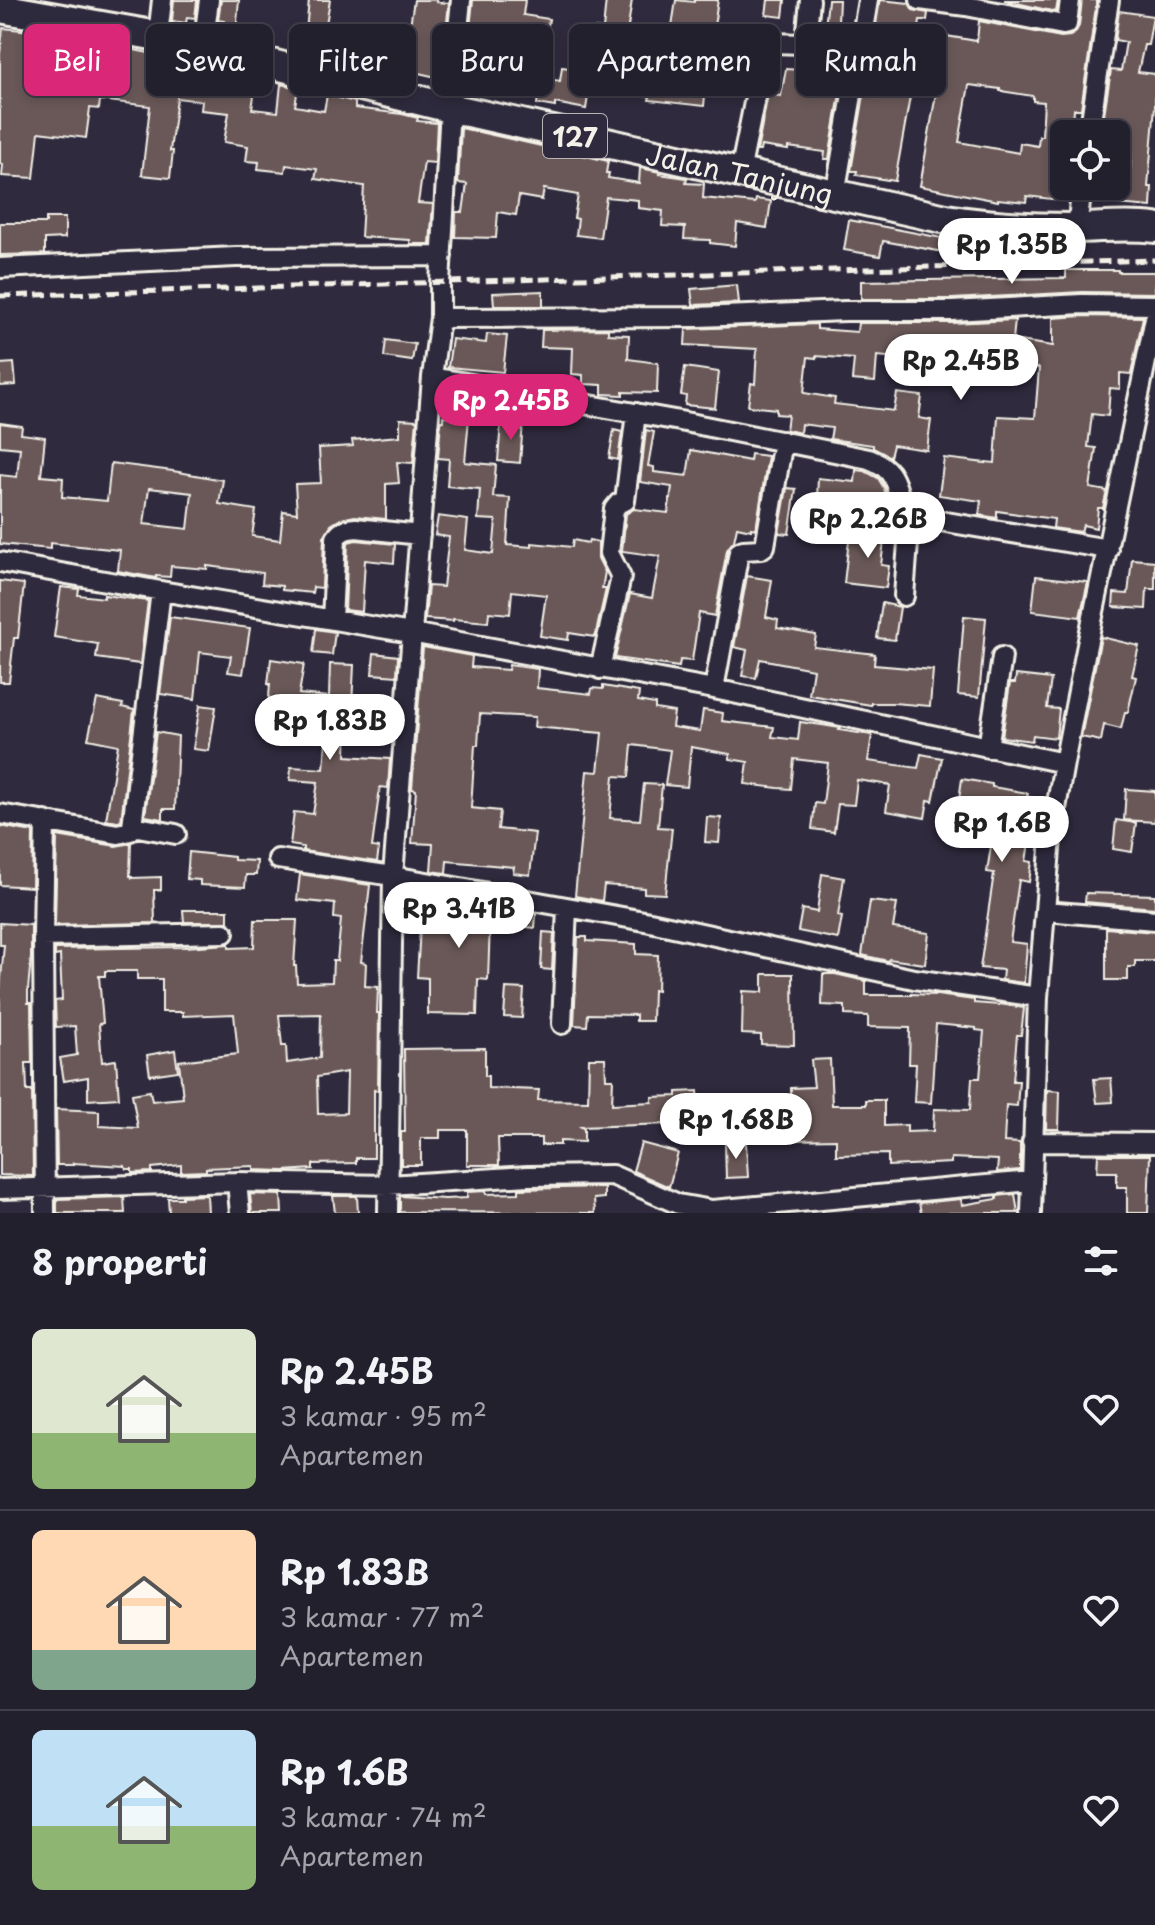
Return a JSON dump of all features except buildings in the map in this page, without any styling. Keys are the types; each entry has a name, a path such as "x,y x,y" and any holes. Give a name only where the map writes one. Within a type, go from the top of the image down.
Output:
{"main road":[{"name":"Jalan Tanjung","path":"0,8 146,34"},
{"name":"Jalan Tanjung","path":"273,64 450,108 835,195 985,225 1077,228 1148,223"}],"street":[{"path":"159,24 162,0"},
{"path":"206,24 209,0"},
{"path":"388,1213 393,876 432,377 440,318 450,108 461,0"},
{"path":"740,173 765,47 772,43 803,44 806,41 810,0"},
{"path":"835,195 868,0"},
{"path":"920,0 1063,25 1067,24 1070,0"},
{"path":"1091,120 1109,0"},
{"path":"1077,228 1080,200"},
{"path":"0,268 236,257 442,256"},
{"path":"440,318 698,317 845,311 952,311 1082,304 1155,305"},
{"path":"1031,1213 1031,1181 1042,1142 1038,997 1051,837 1155,318"},
{"path":"432,377 783,441 884,464 910,516 904,596"},
{"path":"600,669 621,577 609,553 614,509 625,501 636,413"},
{"path":"714,689 739,552 765,546 783,441"},
{"path":"910,516 1108,549"},
{"path":"332,620 336,538 339,533 356,528 420,535"},
{"path":"0,562 714,689 1064,763"},
{"path":"0,814 118,834 130,831 161,591"},
{"path":"988,748 1002,657"},
{"path":"45,821 45,1213"},
{"path":"132,826 176,834"},
{"path":"278,859 393,876 650,922 914,979 1038,997"},
{"path":"562,1024 567,907"},
{"path":"1045,911 1155,920"},
{"path":"43,937 224,933"},
{"path":"1042,1142 1155,1143"},
{"path":"0,1189 237,1182 389,1185 528,1176 612,1175 678,1204 712,1210 1031,1181"},
{"path":"237,1182 240,1213"}],"railway":[{"path":"0,296 1155,260"}]}
